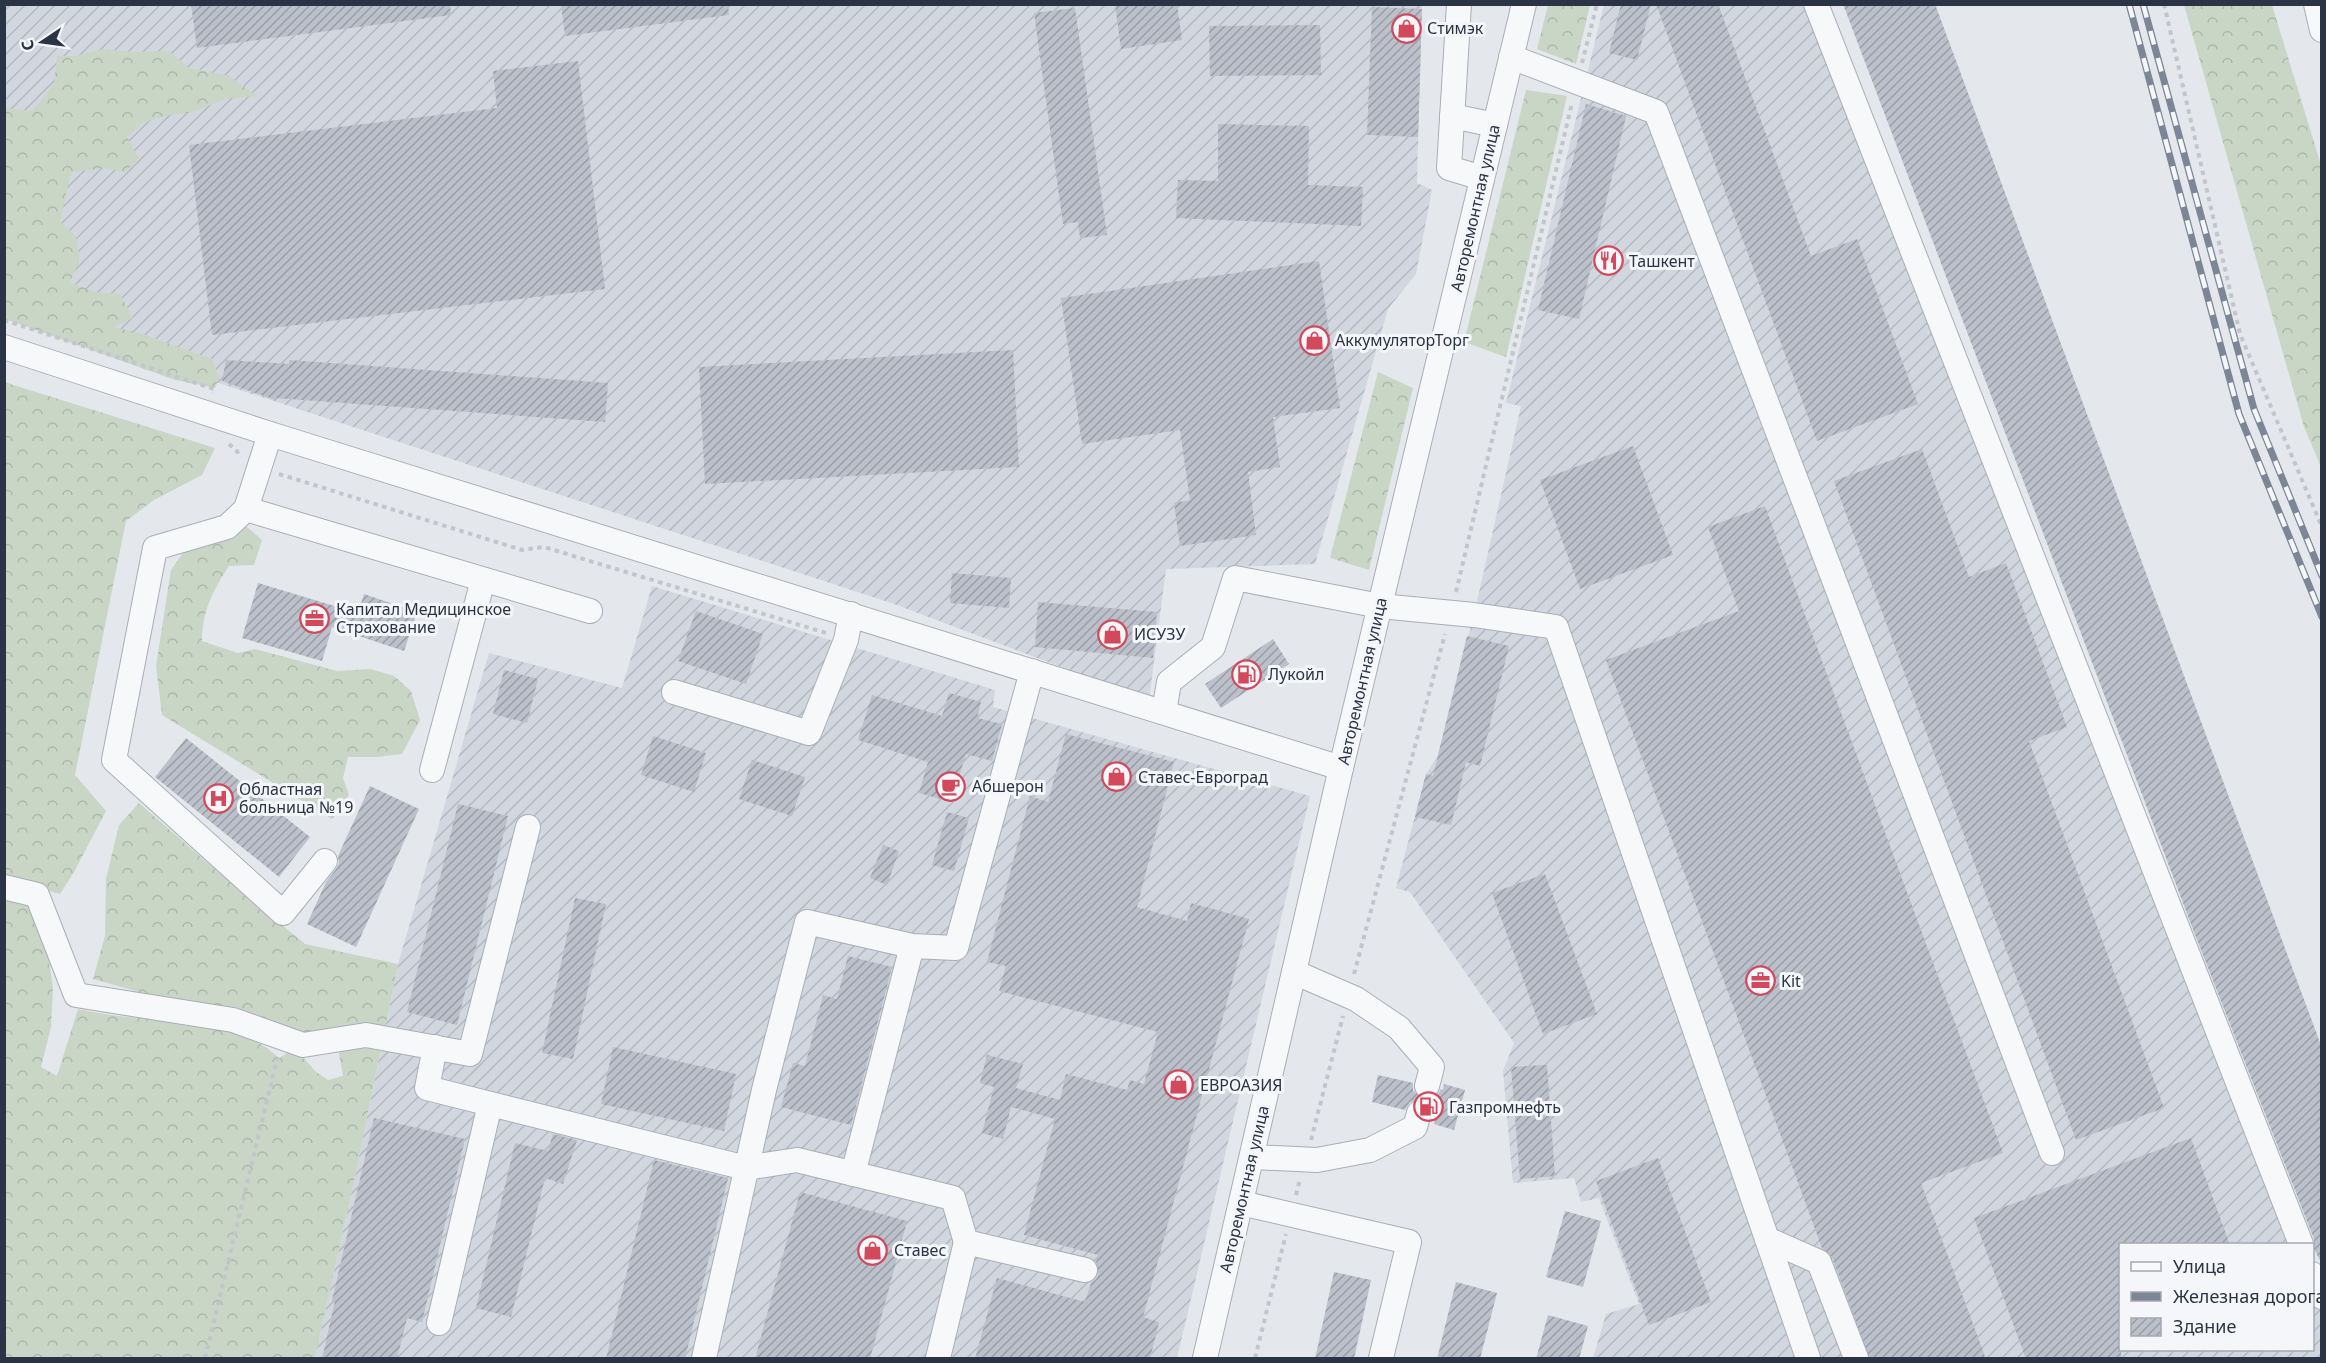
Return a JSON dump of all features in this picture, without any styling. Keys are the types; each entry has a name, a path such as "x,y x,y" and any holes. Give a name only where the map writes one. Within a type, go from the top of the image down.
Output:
{"street":[{"path":"1459,4 1449,168 1482,178"},
{"name":"Авторемонтная улица","path":"1205,1359 1341,768 1524,4"},
{"path":"1816,4 2300,1243"},
{"path":"2316,4 2322,30"},
{"path":"1511,57 1656,112 2052,1153"},
{"path":"1452,116 1495,125"},
{"path":"4,347 270,434 1341,768"},
{"path":"270,434 246,509 228,527 155,548 114,760 283,913 325,861"},
{"path":"246,509 590,612"},
{"path":"1164,712 1169,682 1213,647 1235,578 1380,606 1451,612 1556,627 1808,1359"},
{"path":"432,770 483,580"},
{"path":"674,692 809,733 846,640 851,614"},
{"path":"704,1359 746,1168 807,922 912,946 956,948 1032,671"},
{"path":"4,887 37,895 76,995 232,1020 303,1045 366,1035 470,1054 528,827"},
{"path":"853,1174 912,946"},
{"path":"1294,972 1348,996 1399,1028 1432,1067 1427,1086"},
{"path":"435,1047 427,1088 746,1168 797,1160 953,1198 966,1242 938,1359"},
{"path":"439,1323 490,1104"},
{"path":"1252,1157 1317,1160 1370,1150 1414,1127 1419,1113"},
{"path":"1241,1203 1409,1242 1381,1359"},
{"path":"1767,1239 1820,1262 1856,1359"},
{"path":"966,1242 1085,1270"},
{"path":"2314,1277 2322,1298"}],"path":[{"path":"1256,1359 1348,996 1451,612 1597,4"},
{"path":"2164,4 2240,334 2322,527"},
{"path":"205,1359 282,1037"}],"shaded area":[{"path":"5,5 1422,5 1417,183 1432,190 1416,274 1388,309 1315,564 1166,569 1149,700 894,604 5,313"},
{"path":"1604,5 1805,5 2294,1243 2119,1243 2119,1351 2314,1351 2314,1293 2321,1313 2321,1358 1593,1358 1606,1314 1639,1304 1599,1198 1581,1202 1574,1178 1513,1183 1503,1071 1514,1043 1410,892 1396,888 1426,774 1438,755 1474,615 1521,406 1506,403"},
{"path":"652,586 995,690 993,707 1310,796 1177,1358 315,1358 398,964 489,653 622,688"}],"green space":[{"path":"1548,5 1590,5 1576,64 1537,49"},
{"path":"2184,5 2272,5 2321,165 2321,467 2304,427"},
{"path":"104,49 132,52 169,51 189,68 229,76 257,96 225,99 196,111 164,116 142,123 127,137 139,159 125,172 106,168 71,172 60,222 76,236 80,259 70,282 95,292 120,294 133,318 114,327 143,334 212,359 219,378 215,388 175,380 5,319 5,108 32,111 54,84 57,56 75,56"},
{"path":"1526,90 1567,96 1506,357 1464,342"},
{"path":"1378,372 1413,388 1369,570 1330,558"},
{"path":"4,382 215,448 202,475 154,500 126,521 75,775 106,811 60,894 5,879"},
{"path":"226,513 262,540 254,565 229,566 223,575 206,611 202,641 238,653 255,649 337,671 371,669 394,676 411,691 420,720 402,754 348,757 343,778 349,795 332,819 162,715 156,666 171,570 197,533"},
{"path":"139,803 305,944 398,964 315,1358 5,1358 5,895 28,901 45,936 53,987 51,1027 41,1067 57,1076 78,1009 116,1016 189,1022 228,1030 246,1036 279,1058 295,1048 316,1072 328,1080 343,1076 338,1047 312,1035 186,1005 93,979 105,936 106,879 119,825"}],"building":[{"path":"191,4 450,4 451,15 197,48"},
{"path":"561,4 728,4 729,15 565,36"},
{"path":"1115,4 1177,4 1182,40 1121,49"},
{"path":"1621,4 1651,4 1637,60 1609,53"},
{"path":"1656,4 1718,4 1811,256 1857,239 1918,404 1817,441"},
{"path":"1843,4 1935,4 2322,1048 2322,1264 2314,1249 2314,1239 2194,932"},
{"path":"1372,7 1422,9 1418,137 1367,135"},
{"path":"1075,8 1107,235 1080,238 1078,222 1063,224 1034,13"},
{"path":"1320,25 1321,75 1210,76 1209,26"},
{"path":"578,61 605,289 212,335 189,145 497,108 493,71"},
{"path":"1586,104 1626,116 1579,319 1538,310"},
{"path":"1218,124 1309,126 1308,185 1363,187 1361,226 1176,218 1178,180 1218,181"},
{"path":"1319,261 1340,408 1273,417 1280,467 1248,472 1256,535 1180,546 1174,503 1190,500 1180,430 1082,444 1061,298"},
{"path":"1013,350 1019,467 705,484 699,367"},
{"path":"226,360 289,364 289,360 608,383 605,422 275,398 275,400 222,381"},
{"path":"1633,446 1673,555 1580,589 1540,480"},
{"path":"1922,449 1969,577 2006,563 2067,727 2029,741 2164,1108 2076,1140 1834,481"},
{"path":"1765,506 2003,1153 1921,1183 1986,1359 1870,1359 1832,1257 1822,1248 1606,660 1739,611 1708,527"},
{"path":"952,573 1011,578 1009,608 950,603"},
{"path":"258,583 358,613 364,594 417,612 404,651 332,627 322,661 242,638"},
{"path":"1038,602 1157,612 1153,658 1035,647"},
{"path":"696,611 763,634 746,684 678,661"},
{"path":"1467,636 1509,646 1480,766 1466,762 1451,825 1415,817 1426,774 1433,776"},
{"name":"Лукойл","path":"1273,639 1289,664 1221,708 1205,684"},
{"path":"504,670 538,679 527,723 493,714"},
{"path":"949,693 981,702 977,718 1002,724 992,761 966,754 951,802 919,793 928,762 858,740 872,695 942,716"},
{"path":"1066,734 1174,762 1137,907 1187,921 1191,903 1249,919 1143,1317 1159,1322 1150,1359 975,1359 997,1278 1085,1302 1091,1283 1099,1273 1096,1262 1098,1255 1024,1235 1055,1119 1011,1107 1003,1139 982,1133 994,1087 980,1083 987,1055 1023,1064 1016,1088 1060,1100 1066,1074 1127,1090 1130,1080 1144,1084 1158,1032 999,991 1006,966 987,962 1030,796 1048,802"},
{"path":"653,736 706,753 694,792 641,775"},
{"path":"186,738 310,837 279,877 155,777"},
{"path":"752,760 805,777 792,816 739,799"},
{"path":"370,786 419,809 356,947 307,924 326,882 339,863 338,856"},
{"path":"458,804 508,816 457,1025 407,1012"},
{"path":"947,812 969,818 954,871 932,865"},
{"path":"883,845 899,851 887,885 870,878"},
{"path":"1545,874 1597,1014 1543,1034 1492,893"},
{"path":"575,898 606,904 573,1059 542,1053"},
{"path":"848,956 892,967 851,1125 781,1107 793,1063 805,1066 823,995 837,999"},
{"path":"613,1047 736,1074 724,1131 601,1104"},
{"path":"1547,1065 1555,1176 1520,1179 1511,1067"},
{"path":"1378,1075 1413,1083 1413,1090 1422,1099 1410,1102 1405,1110 1372,1102"},
{"path":"1444,1084 1465,1090 1454,1130 1434,1124 1436,1117 1433,1116 1430,1104 1424,1100 1437,1096 1441,1089 1443,1090"},
{"path":"374,1118 465,1139 422,1322 407,1318 397,1359 322,1359 335,1301 332,1301"},
{"path":"553,1134 577,1140 563,1184 545,1178 511,1317 476,1308 515,1143 548,1151"},
{"path":"2191,1138 2229,1243 2119,1243 2119,1351 2121,1351 2121,1359 2026,1359 1974,1218"},
{"path":"1658,1158 1711,1302 1649,1325 1596,1181"},
{"path":"654,1160 728,1178 685,1359 606,1359"},
{"path":"800,1192 907,1221 870,1359 755,1359"},
{"path":"1565,1211 1601,1221 1583,1287 1546,1277"},
{"path":"1334,1272 1371,1280 1354,1359 1315,1359"},
{"path":"1456,1282 1497,1293 1480,1359 1437,1359"},
{"path":"1548,1315 1588,1326 1579,1359 1536,1359"}],"railway":[{"path":"2129,4 2239,414 2322,617"},
{"path":"2143,4 2254,409 2322,576"}],"place":[{"name":"Стимэк","path":"1406,28"},
{"name":"Ташкент","path":"1608,261"},
{"name":"АккумуляторТорг","path":"1314,340"},
{"name":"Капитал Медицинское Страхование","path":"315,618"},
{"name":"ИСУЗУ","path":"1113,634"},
{"name":"Лукойл","path":"1247,674"},
{"name":"Ставес-Евроград","path":"1117,777"},
{"name":"Абшерон","path":"951,786"},
{"name":"Областная больница №19","path":"218,798"},
{"name":"Kit","path":"1760,981"},
{"name":"ЕВРОАЗИЯ","path":"1179,1085"},
{"name":"Газпромнефть","path":"1428,1107"},
{"name":"Ставес","path":"873,1250"}]}
